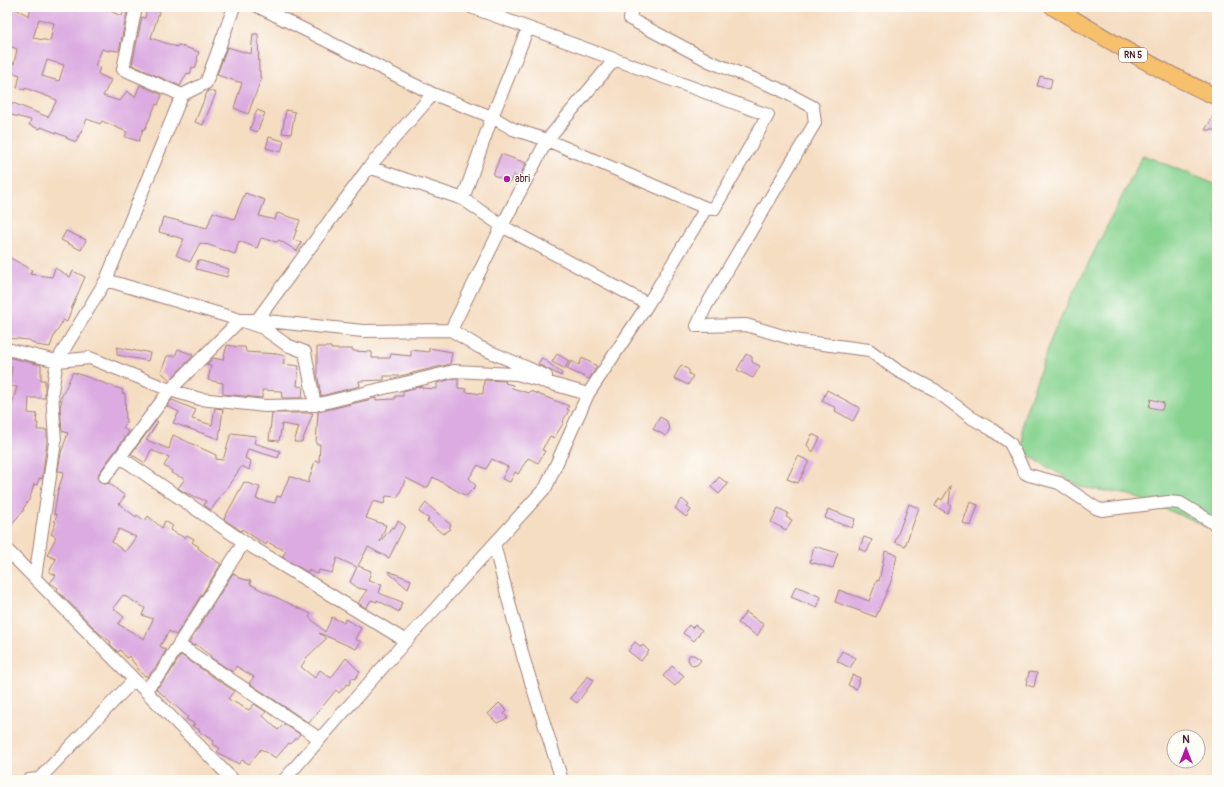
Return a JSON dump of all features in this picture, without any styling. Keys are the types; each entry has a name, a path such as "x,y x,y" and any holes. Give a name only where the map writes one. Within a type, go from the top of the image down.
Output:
{"main road":[{"name":"RN 5","path":"1053,7 1122,49 1191,86 1217,97"}],"street":[{"path":"136,7 123,69 182,95"},
{"path":"35,578 55,442 52,391 56,361 106,280 182,95 206,83 234,7"},
{"path":"259,7 433,94 492,117 513,129 547,140 706,208 714,209 768,115 471,7"},
{"path":"632,7 630,19 711,62 777,88 813,107 815,123 706,306 697,326 746,325 800,340 869,350 898,372 935,390 972,418 998,434 1013,448 1026,473 1029,475 1059,483 1096,508 1110,510 1174,502 1180,503 1217,525"},
{"path":"463,199 492,117 528,28"},
{"path":"451,330 502,226 547,140 615,60"},
{"path":"256,320 369,167 433,94"},
{"path":"369,167 463,199 502,226 648,304"},
{"path":"284,780 406,641 546,487 588,394 648,304 706,208"},
{"path":"106,280 263,328 287,345 305,352 315,405"},
{"path":"105,477 170,390 240,320 256,320 363,331 451,330 479,347 588,394"},
{"path":"7,349 56,361 90,358 170,390 200,399 265,406 315,405 454,371 516,374 588,394"},
{"path":"120,457 244,542 406,641"},
{"path":"145,690 162,672 244,542"},
{"path":"494,544 524,660 562,780"},
{"path":"7,550 233,780"},
{"path":"178,645 320,739"},
{"path":"29,780 39,779 134,680"}],"green space":[{"path":"1143,155 1217,185 1217,533 1195,521 1130,495 1081,487 1023,452 1023,419 1054,331"}],"building":[{"path":"12,7 29,16 31,7 64,7 82,11 83,7 99,7 122,16 124,11 127,12 119,51 102,49 95,66 100,67 98,74 111,80 103,96 120,101 127,91 135,97 140,85 162,95 158,105 156,104 145,129 143,129 139,141 125,137 127,132 102,121 100,124 87,119 76,142 41,127 40,129 29,125 31,120 7,114 13,103 48,117 57,100 25,88 25,90 17,88 20,75 7,71 7,62 14,64 17,49 7,45 7,17","holes":["39,19 54,23 50,41 33,38","47,60 64,65 59,81 42,76"]},
{"path":"147,7 160,9 151,38 177,47 178,45 199,52 195,68 192,67 190,74 187,73 180,86 132,65 142,17 145,18"},
{"path":"253,34 258,34 259,71 260,77 262,77 248,114 234,108 242,83 217,75 227,47 251,54"},
{"path":"1040,76 1052,79 1050,89 1037,86"},
{"path":"208,90 216,93 203,125 195,122"},
{"path":"257,110 265,113 257,132 250,129"},
{"path":"286,110 295,112 291,134 282,133"},
{"path":"1217,110 1217,130 1205,130"},
{"path":"269,137 284,141 281,152 266,148"},
{"path":"501,154 526,163 519,178 513,175 510,182 493,175"},
{"path":"245,193 265,200 259,216 275,220 277,213 300,220 293,240 302,242 297,251 279,240 277,242 261,238 257,248 239,241 235,254 200,243 190,262 176,255 184,239 159,232 163,217 207,228 213,212 234,219"},
{"path":"66,231 86,240 81,250 61,240"},
{"path":"7,256 32,270 30,274 52,277 55,268 70,277 73,271 85,277 67,322 63,320 55,333 50,347 36,345 29,340 7,338"},
{"path":"198,260 229,269 227,277 196,269"},
{"path":"227,345 245,347 246,352 285,356 283,364 299,366 297,386 303,387 302,398 282,398 281,391 262,390 262,398 223,394 223,383 208,380 211,366 206,365 213,358 223,360"},
{"path":"117,347 150,353 148,361 117,355"},
{"path":"317,347 331,347 331,349 353,349 353,351 372,352 372,358 390,358 391,354 411,356 411,350 429,352 429,348 452,352 450,364 400,376 384,376 384,380 359,381 360,386 321,396 317,373"},
{"path":"178,349 193,355 170,380 161,372 167,356 175,356"},
{"path":"557,354 569,361 565,369 552,362"},
{"path":"746,354 752,357 752,362 760,366 753,378 737,370"},
{"path":"7,357 41,365 41,380 45,380 45,398 29,398 28,413 37,414 37,430 47,430 47,442 42,479 39,478 37,485 34,484 30,498 23,509 24,510 7,529 7,410 10,411 17,387 9,386 12,367 7,365"},
{"path":"542,358 562,373 561,376 538,364"},
{"path":"582,358 597,366 589,379 567,369 571,361 579,365"},
{"path":"681,365 689,370 689,374 693,376 688,385 674,378"},
{"path":"73,372 123,390 122,393 125,394 126,423 123,428 129,432 99,473 98,480 104,484 109,483 125,496 119,504 136,517 137,515 145,521 148,516 162,528 165,521 173,526 170,530 185,538 187,535 194,539 192,542 199,547 198,548 221,564 176,635 169,631 160,646 166,650 156,667 147,677 141,673 129,656 127,658 120,650 118,652 110,644 111,642 99,633 57,590 58,588 50,583 56,575 49,572 56,559 47,555 56,537 51,534 56,522 54,521 57,515 54,514 58,490 64,472 58,471 61,453 68,433 62,431 60,407 62,400 60,400","holes":["119,529 136,537 125,552 112,542","123,595 145,608 142,615 153,619 144,639 118,624 124,617 113,608"]},
{"path":"458,379 458,388 466,389 466,392 483,394 484,380 506,381 505,383 513,385 512,388 528,393 530,391 569,406 567,409 569,410 563,421 564,422 554,438 550,436 542,450 545,451 538,463 528,458 518,474 515,472 510,482 502,479 508,467 492,459 486,469 478,465 469,478 476,486 466,496 433,477 428,487 424,487 406,478 398,497 386,496 384,504 373,501 366,518 386,525 380,542 392,527 394,528 398,521 405,526 389,558 368,547 358,566 371,571 368,581 382,584 379,593 402,602 399,612 377,600 377,602 371,600 366,608 358,603 367,590 358,588 350,582 357,567 337,558 332,573 319,570 318,574 308,570 307,572 282,557 286,551 267,542 266,545 242,529 241,531 224,519 244,482 260,487 256,499 275,503 277,496 281,497 289,477 308,483 315,461 319,462 320,444 316,444 318,412 376,398 376,400 395,399 395,396 403,396 403,391 422,386 422,388 437,389 437,383"},
{"path":"827,390 860,408 853,421 835,411 836,408 822,401"},
{"path":"1151,399 1164,403 1162,410 1149,407"},
{"path":"172,400 196,410 192,419 212,425 215,408 223,409 219,439 173,423 179,412 167,406"},
{"path":"272,413 313,413 302,442 294,442 299,427 282,424 279,441 269,440"},
{"path":"660,417 667,421 670,428 666,436 653,429"},
{"path":"156,421 158,422 146,440 169,449 173,435 216,455 216,459 223,460 231,433 256,436 254,443 280,451 278,458 248,449 245,458 251,461 249,470 242,466 211,510 204,505 206,501 178,488 185,479 171,473 172,471 164,466 169,457 151,450 145,463 131,454"},
{"path":"812,434 820,438 813,452 807,445"},
{"path":"798,456 809,461 798,483 787,479"},
{"path":"719,477 728,484 719,494 711,487"},
{"path":"951,485 949,504 951,505 947,513 935,506 939,498 942,500"},
{"path":"682,499 689,505 687,507 691,510 686,517 675,508"},
{"path":"970,502 978,505 971,526 963,523"},
{"path":"426,503 451,525 449,527 451,529 443,534 427,521 429,519 419,512"},
{"path":"909,504 919,508 905,546 895,542"},
{"path":"778,508 788,513 786,517 792,520 786,530 771,522"},
{"path":"828,509 855,519 852,528 825,518"},
{"path":"864,537 872,540 867,552 859,549"},
{"path":"814,546 838,553 833,568 810,562"},
{"path":"885,551 897,555 892,579 876,617 835,602 839,590 869,601 877,580 879,581"},
{"path":"388,572 411,580 408,589"},
{"path":"233,573 239,578 251,581 250,584 259,589 311,614 309,617 325,632 332,617 344,623 345,619 361,628 355,639 361,642 356,649 319,633 326,639 307,657 301,667 315,678 320,670 331,678 346,658 360,672 355,679 352,678 349,685 347,684 339,693 336,690 309,723 249,683 254,677 236,666 233,672 210,657 211,656 195,644 194,646 189,643"},
{"path":"796,586 821,597 817,608 791,597"},
{"path":"746,612 764,625 757,636 738,623"},
{"path":"689,625 692,628 695,625 702,630 694,641 683,633"},
{"path":"635,642 641,647 643,645 649,651 641,661 628,651"},
{"path":"842,651 856,658 850,668 837,661"},
{"path":"181,655 234,691 228,699 249,710 254,704 266,712 263,716 278,730 284,724 300,734 291,744 289,743 276,758 261,749 249,764 242,760 239,764 217,752 220,748 212,744 214,741 199,732 200,730 192,726 195,724 186,719 188,717 156,689 168,676"},
{"path":"689,655 694,655 701,660 697,665 692,666 688,660"},
{"path":"672,666 684,676 675,686 663,676"},
{"path":"1029,672 1037,673 1034,687 1026,685"},
{"path":"853,675 860,678 856,689 848,685"},
{"path":"587,676 594,680 577,703 570,698"},
{"path":"499,703 507,711 504,714 508,718 497,723 488,714"}],"place":[{"name":"abri","path":"507,179"}]}
